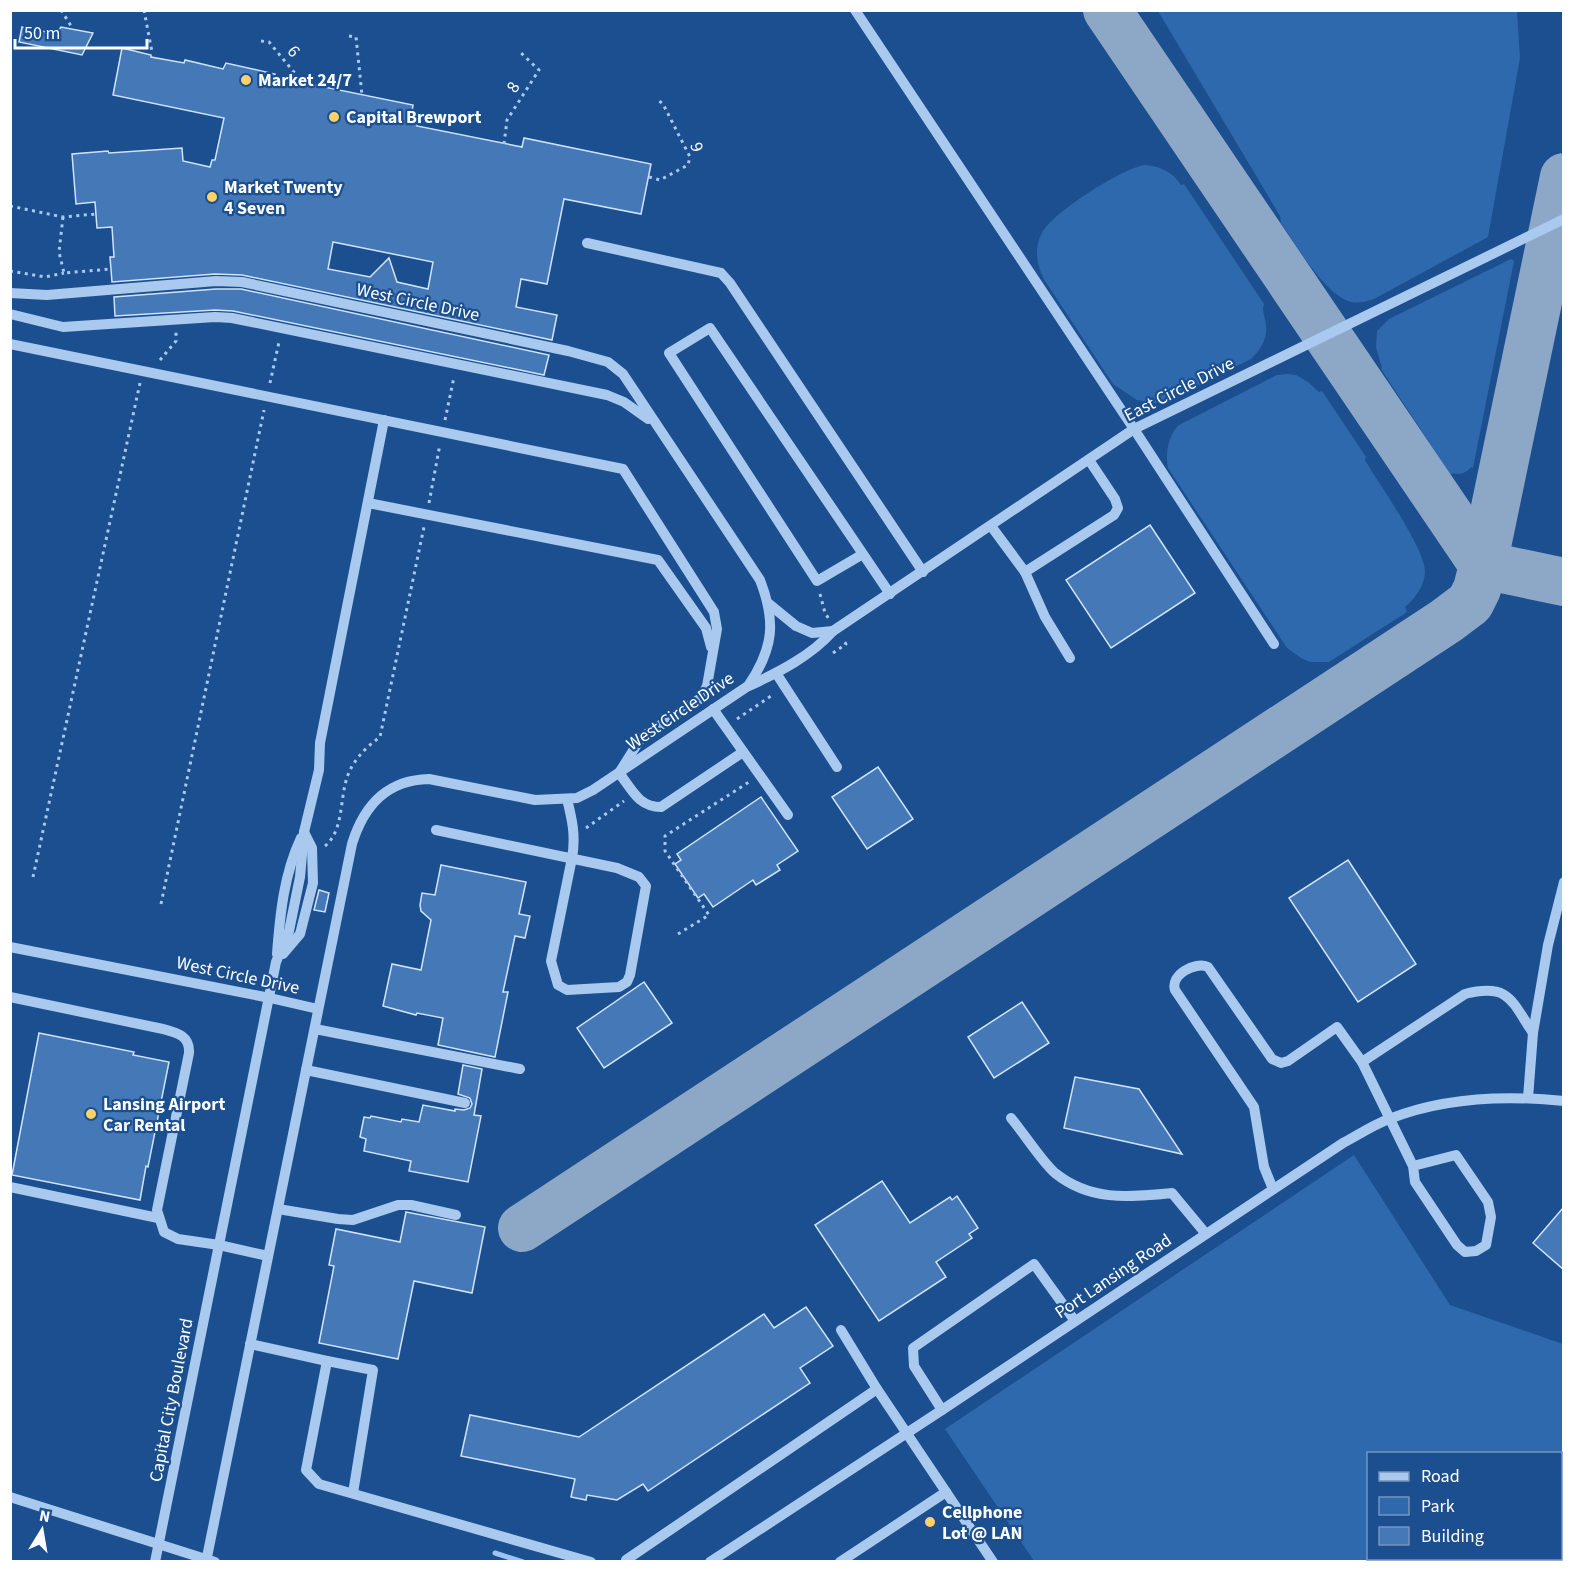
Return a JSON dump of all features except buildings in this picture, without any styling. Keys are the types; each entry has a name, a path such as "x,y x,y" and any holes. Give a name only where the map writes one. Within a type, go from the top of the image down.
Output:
{"street":[{"path":"855,10 1274,644"},
{"name":"East Circle Drive","path":"748,686 776,673 822,644 833,631 1134,429 1563,219"},
{"path":"587,243 721,273 923,572"},
{"name":"West Circle Drive","path":"10,293 47,295 216,281 242,282 568,351 608,363 623,374 760,580 769,604 771,625 767,650 759,671 748,686 619,773 577,798 535,800 429,779 414,779 381,795 369,808 358,826 352,844 318,1009 10,947"},
{"path":"10,314 63,327 216,317 231,318 607,395 624,402 654,423"},
{"path":"863,554 817,581 669,354 710,328 863,554 890,594"},
{"path":"10,344 623,469 714,612 717,629 707,686 700,699 641,738 619,773 642,802 650,807 660,807 739,755"},
{"name":"Capital City Boulevard","path":"155,1562 276,962 289,932 300,877 304,832 319,770 320,743 384,420"},
{"path":"1025,572 1114,515 1118,508 1115,499 1089,460"},
{"path":"368,503 658,560 706,628 712,653"},
{"path":"991,526 1025,572 1045,617 1070,658"},
{"path":"769,604 796,626 812,633 833,631"},
{"path":"776,673 837,767"},
{"path":"713,709 739,755 788,815"},
{"path":"436,830 572,858 629,872 639,877 646,886 630,975 627,982 619,987 567,990 558,986 552,969 551,961 572,858 575,830 567,798"},
{"path":"1528,1098 1533,1033 1548,945 1562,896 1563,882"},
{"path":"1273,1189 1264,1167 1254,1107 1175,990 1175,979 1195,965 1202,964 1208,967 1272,1059 1281,1063 1288,1061 1337,1027 1362,1062 1413,1166 1415,1182 1457,1245 1466,1252 1476,1251 1486,1245 1491,1217 1488,1202 1456,1155 1413,1166"},
{"path":"1362,1062 1465,993 1479,990 1496,990 1506,994 1533,1033"},
{"path":"10,997 170,1031 184,1036 190,1045 189,1053 157,1210 158,1218 165,1232 178,1239 268,1256"},
{"path":"10,1497 209,1561 250,1344 318,1009"},
{"path":"315,1029 520,1070"},
{"path":"306,1070 465,1103"},
{"name":"Port Lansing Road","path":"710,1562 1343,1143 1389,1119 1429,1107 1476,1099 1528,1098 1563,1101"},
{"path":"1011,1118 1055,1172 1083,1189 1113,1197 1172,1193 1206,1234"},
{"path":"10,1187 158,1218"},
{"path":"278,1209 345,1220 353,1220 398,1206 411,1205 456,1215"},
{"path":"942,1410 914,1366 913,1348 1034,1264 1075,1321"},
{"path":"841,1330 906,1434 993,1562"},
{"path":"250,1344 373,1370 353,1494"},
{"path":"327,1361 306,1470 319,1484 591,1562"},
{"path":"624,1561 877,1389"},
{"path":"840,1562 946,1492"}],"path":[{"path":"61,10 73,29"},
{"path":"144,10 152,52"},
{"path":"349,36 356,37 362,95"},
{"name":"6","path":"261,41 269,42 303,82"},
{"name":"8","path":"504,144 507,120 539,70 520,52"},
{"name":"9","path":"648,177 660,180 688,165 690,157 663,104 658,100"},
{"path":"11,208 63,217 96,214"},
{"path":"63,217 59,252 64,273"},
{"path":"10,271 45,277 111,269"},
{"path":"161,904 282,328"},
{"path":"321,848 331,840 337,826 346,778 353,764 366,747 380,737 457,364"},
{"path":"33,877 137,396"},
{"path":"678,934 709,915 665,851 665,836 750,783 739,755"}],"green space":[{"path":"1158,11 1517,11 1520,58 1488,237 1374,299 1354,303 1341,297 1321,280 1281,223 1280,216"},
{"path":"1144,165 1165,170 1181,185 1184,184 1264,304 1266,325 1264,341 1251,359 1162,403 1137,400 1113,384 1045,281 1037,257 1042,233 1059,214 1104,183"},
{"path":"1511,259 1514,261 1473,468 1463,473 1450,474 1381,369 1376,347 1377,331 1389,319"},
{"path":"1277,375 1296,375 1319,392 1322,391 1366,457 1365,460 1400,516 1423,560 1425,571 1419,591 1405,607 1407,612 1329,662 1310,662 1287,648 1168,468 1167,463 1170,439 1179,425"},
{"path":"1354,1155 1450,1305 1563,1344 1563,1561 1034,1561 945,1429"}],"waterway":[{"path":"495,1553 523,1562"}],"taxiway":[{"path":"522,1228 1446,621 1470,603 1477,589 1483,565 1107,10"},
{"path":"1564,177 1483,565 1564,582"}],"place":[{"name":"Market 24/7","path":"246,80"},
{"name":"Capital Brewport","path":"334,117"},
{"name":"Market Twenty 4 Seven","path":"212,197"},
{"name":"Lansing Airport Car Rental","path":"91,1114"},
{"name":"Cellphone Lot @ LAN","path":"930,1522"}]}
